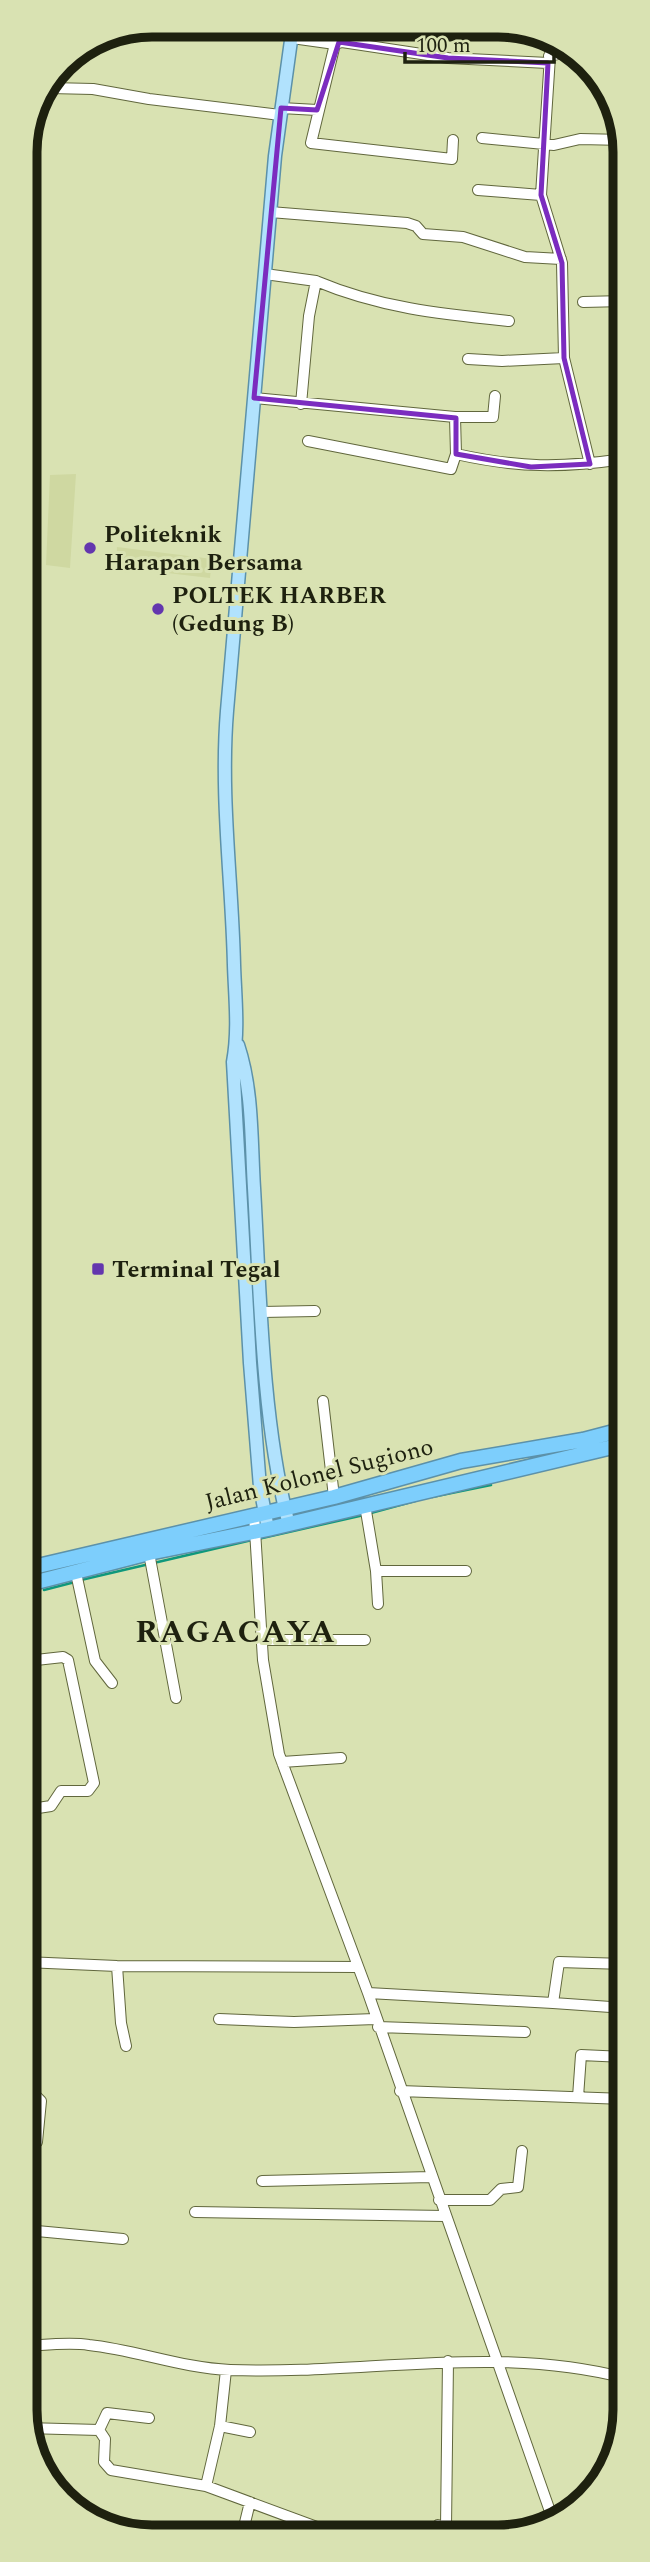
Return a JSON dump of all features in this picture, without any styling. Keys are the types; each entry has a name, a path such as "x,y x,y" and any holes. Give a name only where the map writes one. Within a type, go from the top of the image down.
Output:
{"highway":[{"name":"Jalan Kolonel Sugiono","path":"37,1566 334,1497 461,1461 583,1440 613,1432"},
{"name":"Jalan Kolonel Sugiono","path":"37,1583 260,1534 289,1524 366,1511 613,1447"}],"main road":[{"path":"260,1534 233,1062 237,1041 225,807 225,736 254,398 272,275 270,212 292,37"},
{"path":"237,1041 243,1060 250,1117 269,1389 289,1524"},
{"path":"252,1392 269,1389"}],"street":[{"path":"310,37 335,44 342,41 448,58 548,59 559,55"},
{"path":"335,44 310,139 312,144 452,159 453,140"},
{"path":"550,49 541,195 561,259 564,358 590,464"},
{"path":"56,88 93,89 149,99 281,112 317,110"},
{"path":"482,138 542,143 612,140"},
{"path":"478,190 541,195"},
{"path":"270,212 407,223 416,226 423,234 463,237 525,257 561,259"},
{"path":"272,275 316,281 365,299 423,313 509,321"},
{"path":"301,404 305,344 316,281"},
{"path":"583,302 613,301"},
{"path":"468,359 502,361 564,358"},
{"path":"254,398 455,417 492,417 495,396"},
{"path":"308,440 451,469 456,454 455,417"},
{"path":"456,454 531,467 613,461"},
{"path":"262,1312 315,1311"},
{"path":"323,1401 334,1497"},
{"path":"366,1511 376,1571 378,1604"},
{"path":"260,1534 262,1640 270,1710 282,1762 368,1993 400,2091 550,2512"},
{"path":"150,1557 176,1698"},
{"path":"376,1571 466,1571"},
{"path":"76,1575 93,1656 112,1683"},
{"path":"262,1640 365,1640"},
{"path":"37,1660 63,1657 68,1660 94,1783 88,1791 61,1791 51,1806 37,1808"},
{"path":"282,1762 341,1758"},
{"path":"37,1962 117,1966 358,1967"},
{"path":"553,2003 559,1962 613,1964"},
{"path":"117,1966 121,2023 126,2046"},
{"path":"368,1993 613,2007"},
{"path":"219,2019 377,2023 525,2032"},
{"path":"578,2097 580,2055 613,2056"},
{"path":"400,2091 613,2099"},
{"path":"37,2097 41,2101 37,2143"},
{"path":"439,2200 490,2200 501,2189 518,2187 522,2151"},
{"path":"262,2181 431,2177"},
{"path":"195,2212 445,2216"},
{"path":"37,2231 122,2239"},
{"path":"37,2346 89,2344 175,2363 226,2370 448,2361 580,2367 613,2375"},
{"path":"446,2525 448,2361"},
{"path":"206,2486 220,2426 226,2370"},
{"path":"99,2430 107,2413 149,2418"},
{"path":"220,2426 250,2432"},
{"path":"39,2428 99,2430"},
{"path":"99,2430 105,2439 104,2462 111,2470 206,2486 312,2525"},
{"path":"244,2525 250,2502"}],"highlighted area":[{"path":"339,42 448,58 548,63 541,195 562,263 564,358 590,464 531,467 456,454 456,418 254,398 281,108 317,110"}],"shaded area":[{"path":"76,474 70,568 46,565 50,475"},
{"path":"117,547 212,559 210,578 116,567"}],"waterway":[{"path":"432,1497 491,1485"},
{"path":"371,1513 415,1501"},
{"path":"258,1539 364,1515"},
{"path":"81,1580 252,1540"},
{"path":"44,1590 75,1582"}],"place":[{"name":"Politeknik Harapan Bersama","path":"90,548"},
{"name":"POLTEK HARBER (Gedung B)","path":"158,609"},
{"name":"Terminal Tegal","path":"98,1269"}],"district":[{"name":"RAGACAYA","path":"236,1631"}]}
